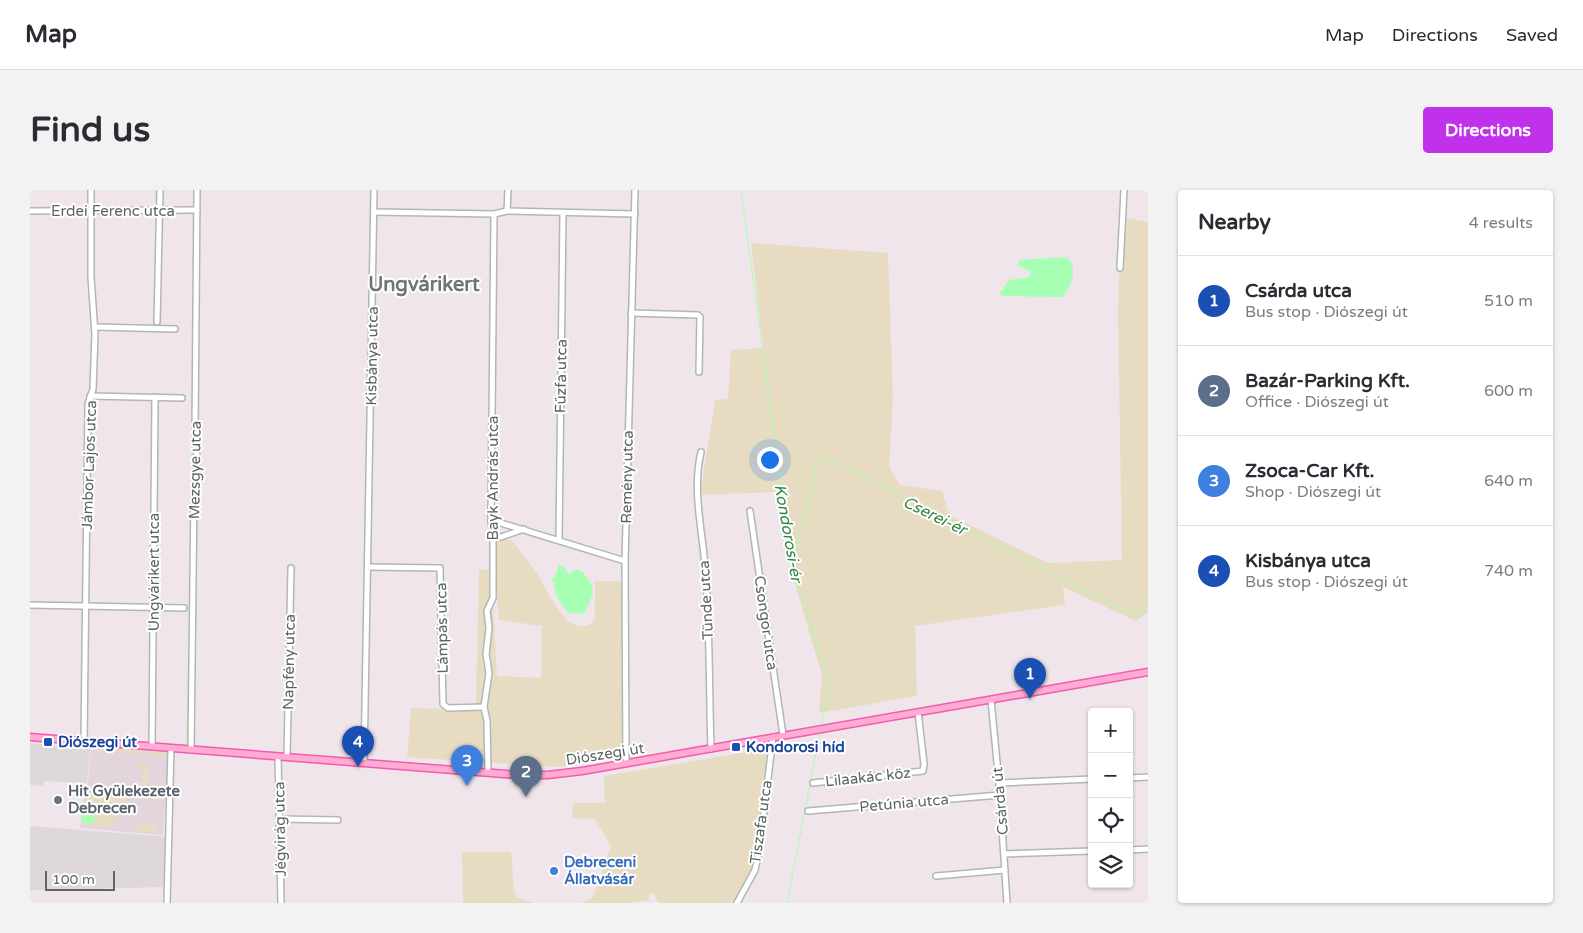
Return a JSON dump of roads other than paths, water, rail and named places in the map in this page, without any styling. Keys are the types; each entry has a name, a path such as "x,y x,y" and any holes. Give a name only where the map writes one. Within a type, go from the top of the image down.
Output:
{"main road":[{"name":"Diószegi út","path":"30,737 548,775 626,764 1148,672"}],"street":[{"name":"Jámbor Lajos utca","path":"84,741 88,414 94,378 95,327 91,277 90,190"},
{"path":"157,322 160,190"},
{"name":"Mezsgye utca","path":"191,750 194,493 198,459 195,432 197,190"},
{"name":"Kisbánya utca","path":"364,762 374,190"},
{"path":"507,211 508,190"},
{"name":"Remény utca","path":"626,764 625,561 635,190"},
{"path":"1120,268 1124,190"},
{"name":"Erdei Ferenc utca","path":"30,211 197,210"},
{"path":"374,212 494,214 507,211 635,214"},
{"name":"Fűzfa utca","path":"560,540 563,213"},
{"name":"Bayk András utca","path":"488,772 487,721 484,707 489,673 486,654 489,628 487,612 493,598 494,536 491,520 494,214"},
{"path":"631,313 698,315 700,317 699,372"},
{"path":"95,327 174,329"},
{"path":"90,396 182,398"},
{"name":"Ungvárikert utca","path":"152,746 155,397"},
{"name":"Tünde utca","path":"701,452 696,473 696,494 705,566 711,748"},
{"name":"Csongor utca","path":"750,511 782,735"},
{"path":"491,520 524,528 625,561"},
{"path":"494,536 501,537 524,528"},
{"name":"Lámpás utca","path":"368,567 440,568 443,701 448,708 484,707"},
{"name":"Napfény utca","path":"287,756 291,568"},
{"path":"30,605 184,608"},
{"name":"Csárda út","path":"991,700 1005,854 1007,903"},
{"name":"Lilaakác köz","path":"813,782 922,771 924,764 918,712"},
{"name":"Tiszafa utca","path":"736,903 755,870 759,852 772,737"},
{"path":"167,903 171,748"},
{"name":"Jégvirág utca","path":"278,756 281,903"},
{"path":"1133,778 1148,777"},
{"path":"999,783 1088,779"},
{"name":"Petúnia utca","path":"808,811 1000,795"},
{"path":"279,819 338,820"},
{"path":"1133,850 1148,849"},
{"path":"1005,854 1088,851"},
{"path":"936,876 1005,870"}],"waterway":[{"path":"194,190 194,207"},
{"name":"Kondorosi-ér","path":"741,190 792,566 830,684 822,724"},
{"path":"156,192 156,203"},
{"path":"194,213 194,290"},
{"path":"192,415 193,387"},
{"path":"191,509 192,419"},
{"name":"Cserei-ér","path":"792,564 816,467 823,460 830,460 1134,614 1148,606"},
{"path":"189,646 191,513"},
{"path":"187,717 189,650"},
{"path":"187,721 187,741"},
{"name":"Kondorosi-ér","path":"787,903 820,733"}],"place":[{"name":"Csárda utca","path":"1030,699"},
{"name":"Diószegi út","path":"48,742"},
{"name":"Kondorosi híd","path":"736,747"},
{"name":"Kisbánya utca","path":"358,767"},
{"name":"Zsoca-Car Kft.","path":"467,786"},
{"name":"Bazár-Parking Kft.","path":"526,797"},
{"name":"Hit Gyülekezete Debrecen","path":"58,800"},
{"name":"Debreceni Állatvásár","path":"554,871"}],"district":[{"name":"Ungvárikert","path":"424,284"}]}
